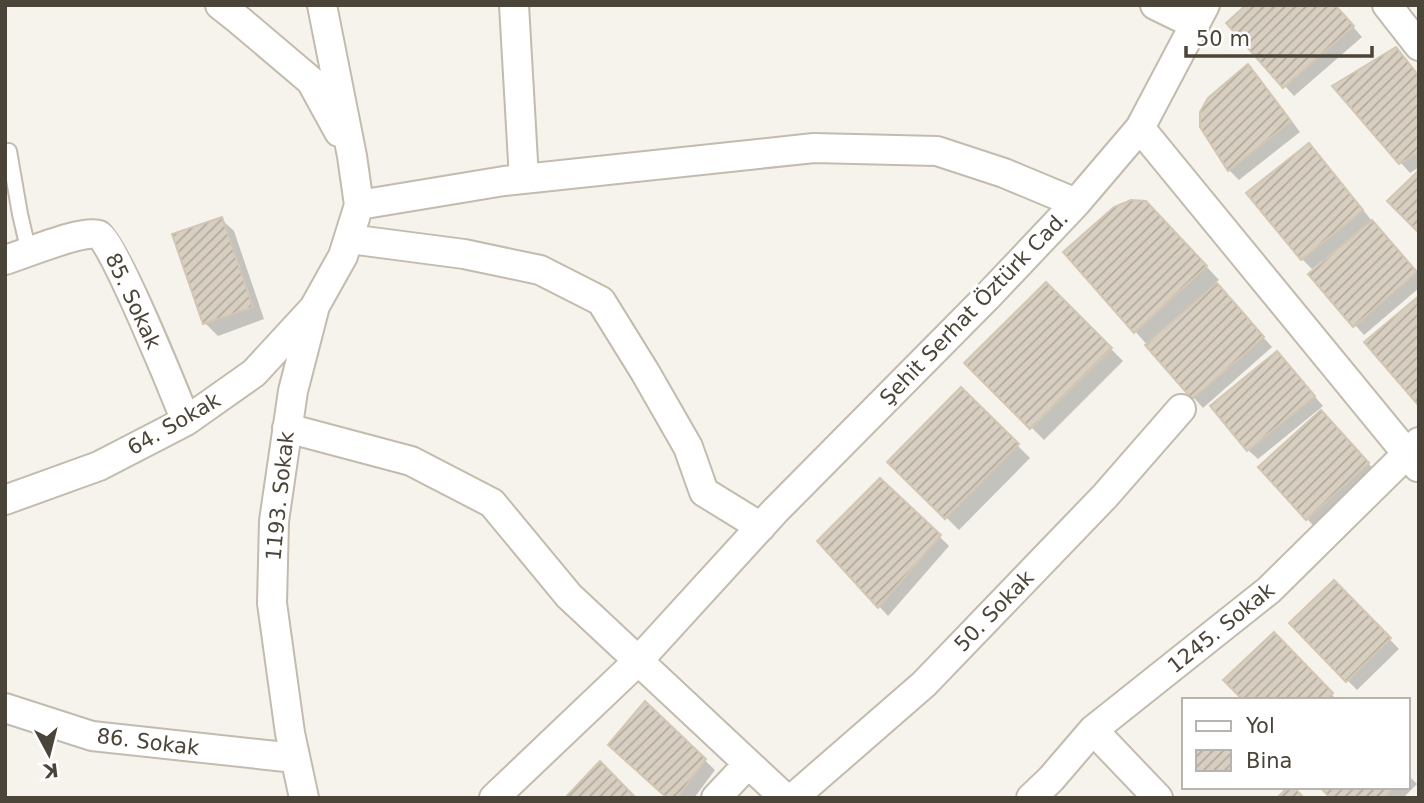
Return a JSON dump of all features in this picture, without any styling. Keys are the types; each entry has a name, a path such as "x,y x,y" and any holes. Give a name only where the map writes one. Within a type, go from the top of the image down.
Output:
{"street":[{"path":"220,5 311,81 352,156"},
{"path":"322,5 359,205 524,179 814,148 937,151 1004,173 1076,203"},
{"path":"514,5 524,179"},
{"path":"1155,5 1199,15"},
{"path":"1387,5 1419,46"},
{"name":"Şehit Serhat Öztürk Cad.","path":"494,798 639,661 761,527 1076,203 1140,128 1199,15"},
{"path":"1140,128 1415,455"},
{"name":"1193. Sokak","path":"304,798 290,733 272,603 274,521 293,391 315,306 343,256 359,205"},
{"name":"85. Sokak","path":"17,257 76,236 97,234 104,238 124,276 186,421"},
{"path":"349,239 464,254 540,270 601,301 688,447 704,492 761,527"},
{"name":"64. Sokak","path":"5,500 99,466 186,421 254,373 315,306"},
{"name":"50. Sokak","path":"793,798 924,684 1105,496 1181,409"},
{"path":"287,428 411,461 492,503 569,596 785,798"},
{"name":"1245. Sokak","path":"1031,798 1093,730 1269,590 1415,455"},
{"name":"86. Sokak","path":"5,708 92,736 295,758"},
{"path":"1093,730 1158,798"},
{"path":"716,798 748,764"}],"lane":[{"path":"9,151 20,214 17,257"}],"building":[{"path":"1246,5 1335,5 1354,26 1283,88 1226,23"},
{"path":"1396,47 1419,76 1419,152 1399,164 1332,86"},
{"path":"1248,64 1291,121 1228,171 1200,127 1200,112 1208,98"},
{"path":"1309,143 1363,210 1301,260 1246,193"},
{"path":"1419,170 1419,233 1387,201"},
{"path":"1131,200 1146,201 1207,266 1134,333 1063,252 1114,207"},
{"path":"222,217 253,307 203,324 172,234"},
{"path":"1372,220 1417,272 1353,327 1308,274"},
{"path":"1046,282 1112,348 1030,429 964,363"},
{"path":"1217,283 1264,337 1192,399 1145,345"},
{"path":"1419,296 1419,406 1364,342"},
{"path":"1277,351 1315,396 1247,451 1210,406"},
{"path":"961,387 1019,444 945,519 887,462"},
{"path":"1321,410 1369,463 1306,520 1258,467"},
{"path":"880,478 941,535 878,608 817,541"},
{"path":"1334,580 1391,638 1346,682 1289,623"},
{"path":"1274,632 1333,693 1328,698 1241,698 1223,680"},
{"path":"645,701 706,759 677,798 667,798 608,745"},
{"path":"600,761 636,798 565,798"},
{"path":"1286,789 1296,789 1304,798 1277,798"},
{"path":"1322,789 1392,789 1384,798 1330,798"}]}
